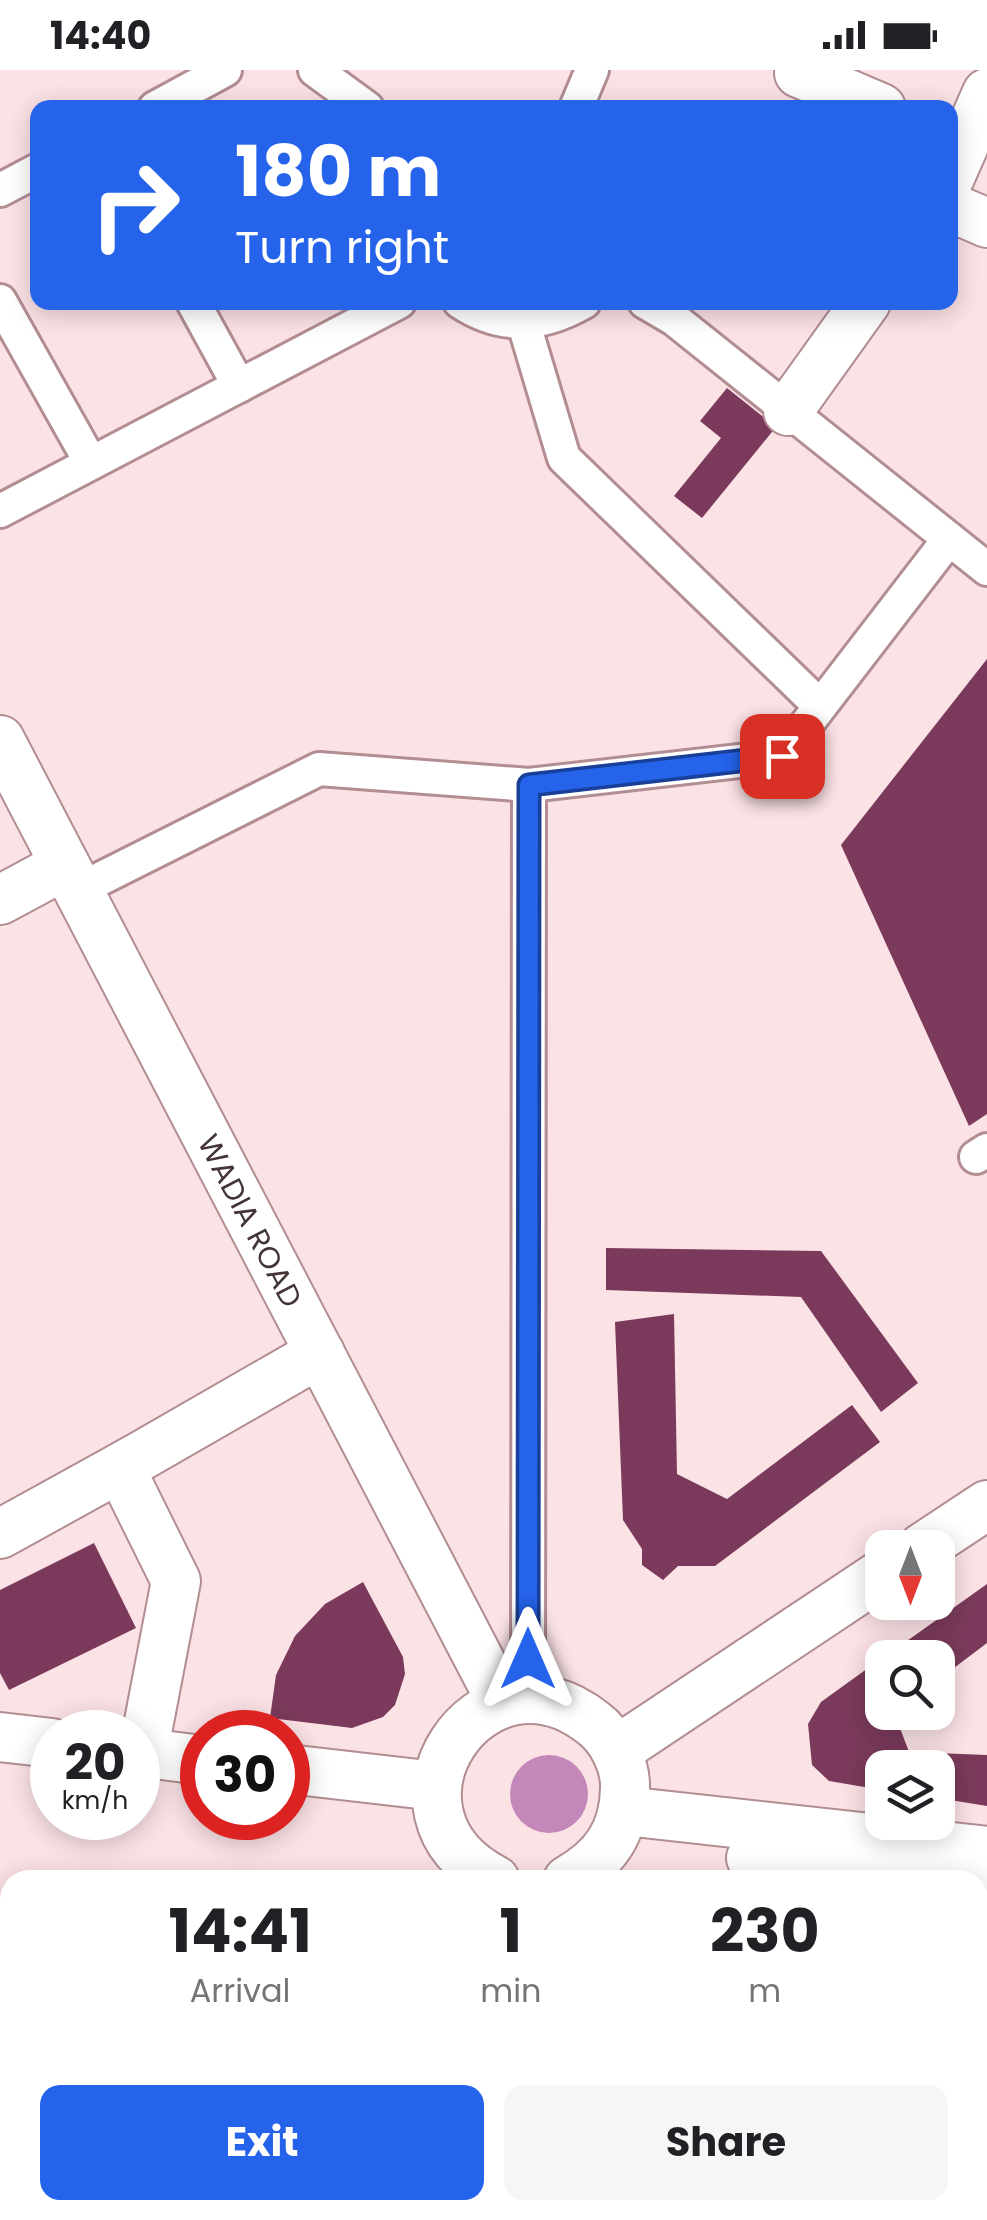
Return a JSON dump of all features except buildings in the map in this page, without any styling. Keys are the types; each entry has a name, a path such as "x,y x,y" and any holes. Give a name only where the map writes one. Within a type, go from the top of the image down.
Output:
{"main road":[{"path":"794,80 856,100"},
{"path":"958,146 987,93"},
{"path":"958,210 987,223"},
{"path":"788,410 860,310"},
{"name":"WADIA ROAD","path":"0,740 320,1353 515,1701"},
{"path":"0,900 72,877"},
{"path":"149,1710 176,1581 120,1468 320,1353"},
{"path":"0,1534 134,1460"},
{"path":"949,1530 987,1505"},
{"path":"616,1751 865,1585"},
{"path":"476,1870 452,1846 439,1818 436,1786 442,1759 456,1735 477,1716 515,1701 556,1702 580,1712 601,1729 616,1751 626,1780 619,1826 593,1866 586,1870"},
{"path":"0,1737 30,1740"},
{"path":"310,1772 436,1786"},
{"path":"619,1826 987,1852"},
{"path":"619,1826 767,1870"}],"street":[{"path":"170,100 225,70"},
{"path":"315,70 356,100"},
{"path":"0,190 30,174"},
{"path":"0,301 91,463"},
{"path":"197,310 239,386"},
{"path":"0,511 384,310"},
{"path":"475,310 492,319 524,324 556,318 570,310"},
{"path":"659,310 987,569"},
{"path":"524,324 564,458 820,706"},
{"path":"72,877 319,769 529,785 782,756 949,539"},
{"path":"515,1701 529,785"}],"shaded area":[{"path":"549,1755 577,1766 588,1794 577,1822 549,1833 521,1822 510,1794 521,1766"}],"route":[{"path":"528,1659 529,785 782,756"}]}
